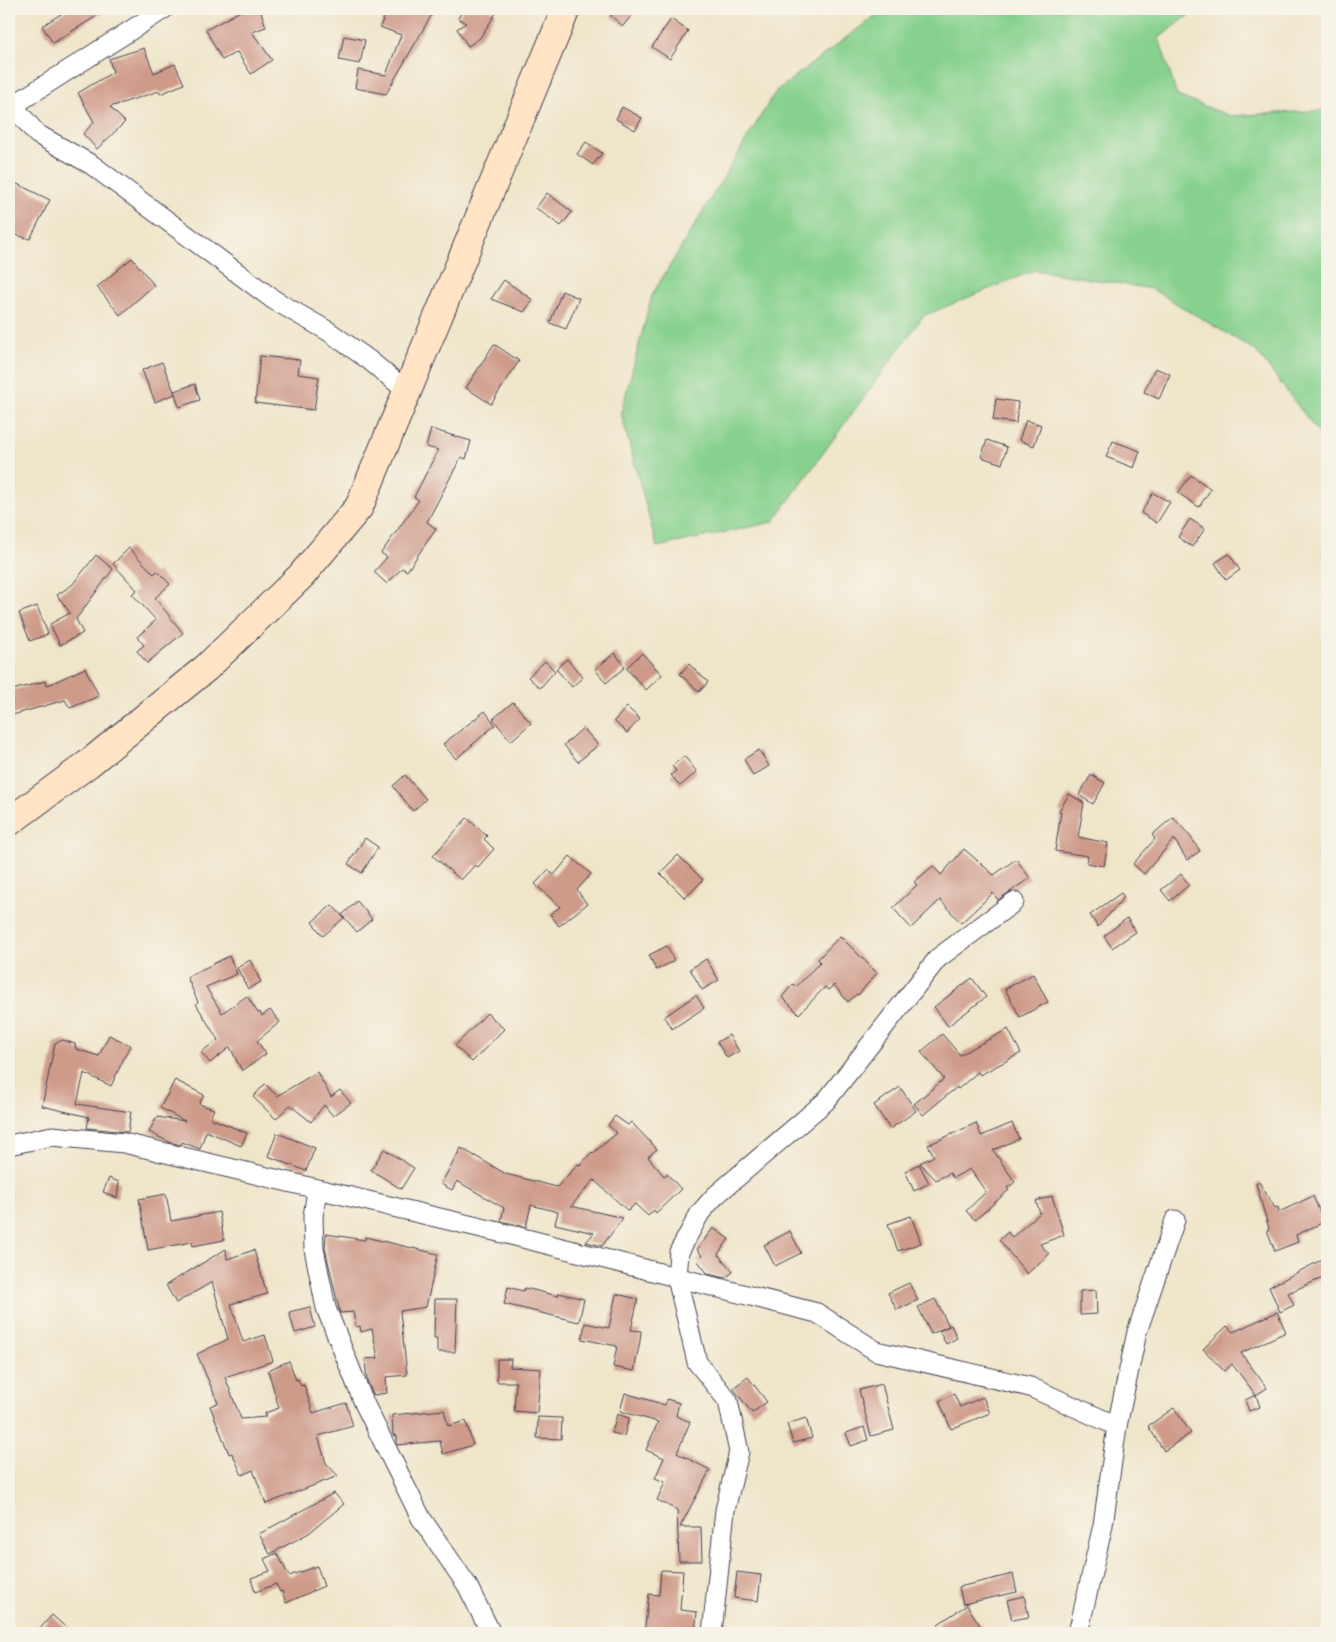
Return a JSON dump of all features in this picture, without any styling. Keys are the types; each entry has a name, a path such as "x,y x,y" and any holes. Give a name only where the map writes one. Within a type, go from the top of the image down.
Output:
{"street":[{"path":"164,9 11,107 37,134 92,165 266,294 362,355 408,392"},
{"path":"9,822 88,764 206,668 301,576 359,508 566,9"},
{"path":"712,1633 725,1510 740,1452 728,1401 697,1362 678,1278 679,1252 700,1214 715,1196 826,1101 938,958 1014,902"},
{"path":"9,1145 52,1136 124,1143 271,1176 317,1190 507,1234 817,1313 876,1351 1030,1387 1117,1426"},
{"path":"317,1190 313,1217 314,1249 326,1308 364,1403 417,1510 467,1585 491,1633"},
{"path":"1078,1633 1103,1525 1117,1426 1136,1332 1175,1220"}],"green space":[{"path":"905,9 1197,9 1159,38 1177,96 1231,116 1327,110 1327,444 1256,351 1152,289 1035,270 923,316 773,522 657,547 621,413 652,295 776,91 876,15"}],"building":[{"path":"69,9 108,9 53,43 42,26"},
{"path":"244,9 260,9 266,27 252,32 272,60 251,74 237,52 222,60 206,30"},
{"path":"387,9 435,9 386,94 355,88 358,70 386,75 401,35 380,27"},
{"path":"464,9 488,9 496,13 480,38 468,46 457,29 466,23 458,18"},
{"path":"616,9 637,9 623,26 611,16"},
{"path":"671,19 688,31 670,59 652,47"},
{"path":"344,36 365,40 360,64 339,60"},
{"path":"144,48 154,73 175,64 184,84 160,94 159,91 110,107 125,122 97,149 83,134 94,122 78,93 113,72 109,59"},
{"path":"622,107 642,118 635,130 616,119"},
{"path":"586,142 602,153 593,165 577,154"},
{"path":"9,180 50,200 30,239 9,233"},
{"path":"547,193 572,212 561,226 536,208"},
{"path":"132,258 154,285 120,315 97,287"},
{"path":"504,280 533,300 524,312 491,299"},
{"path":"562,291 579,298 566,329 550,323"},
{"path":"494,344 519,361 491,404 466,388"},
{"path":"260,356 300,360 298,374 319,377 314,410 255,403"},
{"path":"162,362 175,394 155,402 142,370"},
{"path":"1155,368 1170,374 1159,399 1144,392"},
{"path":"195,384 200,400 179,407 174,391"},
{"path":"996,399 1018,402 1016,423 993,420"},
{"path":"1026,420 1041,425 1034,446 1019,440"},
{"path":"431,429 471,441 466,459 461,457 427,522 436,529 407,571 402,568 387,584 374,572 387,557 381,553 419,500 414,497 438,450 426,447"},
{"path":"987,440 1007,447 1002,464 981,457"},
{"path":"1113,441 1140,451 1134,468 1106,457"},
{"path":"1191,475 1211,489 1199,507 1178,493"},
{"path":"1153,493 1170,502 1157,523 1141,513"},
{"path":"1190,519 1205,529 1192,547 1178,537"},
{"path":"129,548 154,574 157,571 170,584 155,598 183,633 147,663 137,651 144,645 137,637 156,620 132,594 137,590 113,564"},
{"path":"1229,554 1240,570 1226,580 1215,563"},
{"path":"96,555 113,569 76,619 83,633 60,645 50,624 70,613 57,595 72,585"},
{"path":"37,606 48,634 30,641 19,613"},
{"path":"615,653 625,667 606,683 595,669"},
{"path":"642,653 662,675 646,690 626,668"},
{"path":"567,659 583,677 572,687 556,669"},
{"path":"545,661 555,671 540,688 528,677"},
{"path":"689,664 708,682 699,692 680,674"},
{"path":"85,668 99,696 70,708 65,700 9,716 9,691 45,681 46,686"},
{"path":"513,702 531,723 511,741 493,719"},
{"path":"627,707 640,719 627,733 614,721"},
{"path":"485,711 495,725 456,759 443,744"},
{"path":"583,728 598,745 578,762 564,745"},
{"path":"759,750 769,766 753,776 744,759"},
{"path":"684,756 697,772 680,786 671,775 676,771 672,766"},
{"path":"405,775 426,799 413,811 393,786"},
{"path":"1091,775 1105,783 1093,804 1079,795"},
{"path":"1069,794 1084,803 1078,837 1108,843 1104,866 1087,863 1088,856 1055,851 1061,812 1059,811"},
{"path":"1173,817 1200,851 1187,860 1174,839 1144,874 1133,864 1155,839 1152,835"},
{"path":"467,818 487,836 484,839 494,849 478,867 475,865 461,880 433,856"},
{"path":"365,838 378,847 362,873 348,864"},
{"path":"964,849 994,875 1016,859 1030,878 998,900 993,893 961,923 940,900 911,928 893,908 917,885 914,882 933,866 941,875"},
{"path":"678,855 703,880 685,898 660,873"},
{"path":"570,856 591,874 577,890 587,904 559,926 550,914 560,907 535,884 548,870 554,875"},
{"path":"1181,874 1189,885 1170,901 1161,890"},
{"path":"1121,893 1124,897 1098,927 1090,915"},
{"path":"357,901 372,919 357,932 342,915"},
{"path":"332,905 344,918 323,936 312,922"},
{"path":"1127,918 1136,932 1112,948 1104,936"},
{"path":"840,936 877,973 858,995 848,1002 834,985 828,990 825,987 799,1014 782,997 793,984 796,987 820,962 818,959"},
{"path":"667,946 674,961 656,970 649,955"},
{"path":"229,956 237,974 206,987 222,1013 247,996 258,1013 260,1012 262,1016 270,1010 280,1022 257,1041 266,1054 242,1071 230,1047 210,1063 201,1052 218,1040 196,1004 198,1002 187,977"},
{"path":"706,959 719,980 702,990 690,969"},
{"path":"250,960 261,982 248,989 237,968"},
{"path":"1033,974 1048,1002 1020,1017 1005,989"},
{"path":"972,978 986,997 948,1026 934,1007"},
{"path":"696,995 704,1008 672,1029 664,1017"},
{"path":"487,1013 504,1029 472,1062 455,1046"},
{"path":"1008,1029 1021,1053 980,1075 978,1072 923,1115 914,1104 944,1079 921,1052 942,1034 960,1055"},
{"path":"109,1035 130,1045 111,1086 84,1073 77,1104 131,1112 128,1132 87,1128 89,1117 42,1106 55,1043 63,1040 75,1044 76,1049 99,1056"},
{"path":"729,1035 739,1051 727,1058 717,1042"},
{"path":"317,1072 331,1097 340,1090 351,1103 333,1116 324,1105 311,1122 290,1105 276,1119 253,1097 265,1084 277,1096"},
{"path":"175,1080 204,1095 199,1104 214,1109 210,1118 247,1133 241,1146 206,1131 200,1149 182,1142 181,1145 169,1142 149,1132 157,1117 185,1121 160,1108"},
{"path":"900,1087 916,1111 890,1129 874,1105"},
{"path":"615,1116 628,1125 631,1122 657,1149 648,1157 664,1176 667,1174 681,1189 656,1213 654,1210 648,1216 635,1204 628,1211 594,1180 571,1206 623,1218 602,1246 586,1242 594,1233 555,1224 558,1212 531,1205 526,1227 501,1221 504,1208 457,1181 452,1190 441,1184 461,1148 506,1174 557,1187 578,1164 580,1165 592,1152 617,1133 608,1125"},
{"path":"976,1123 981,1136 1012,1123 1019,1139 993,1150 1015,1182 1007,1188 1009,1190 975,1220 966,1211 986,1192 970,1169 953,1178 950,1173 936,1180 920,1163 934,1156 928,1145"},
{"path":"277,1133 315,1148 306,1171 268,1156"},
{"path":"384,1149 414,1168 401,1189 371,1170"},
{"path":"919,1164 929,1183 914,1191 905,1171"},
{"path":"109,1178 119,1182 117,1198 103,1192"},
{"path":"1259,1182 1275,1208 1278,1207 1279,1212 1313,1196 1324,1222 1296,1235 1298,1242 1275,1251 1267,1230 1269,1229 1256,1184"},
{"path":"166,1194 171,1221 219,1212 224,1240 193,1246 192,1242 148,1250 139,1199"},
{"path":"1052,1196 1064,1235 1040,1244 1049,1254 1027,1274 999,1240 1008,1232 1012,1237 1040,1213 1036,1201"},
{"path":"911,1216 921,1243 898,1251 888,1224"},
{"path":"713,1228 729,1239 718,1254 733,1272 725,1278 708,1274 697,1260 702,1255 697,1250"},
{"path":"790,1231 801,1253 775,1266 764,1245"},
{"path":"326,1234 365,1240 365,1237 438,1254 426,1307 400,1311 407,1375 386,1377 387,1393 373,1395 367,1380 365,1359 378,1358 372,1329 361,1332 360,1326 356,1327 353,1312 340,1313 325,1248"},
{"path":"226,1249 227,1259 254,1250 267,1294 231,1304 243,1342 265,1335 273,1361 225,1377 241,1419 266,1417 265,1413 279,1408 268,1370 289,1361 296,1380 298,1379 301,1386 304,1385 313,1413 346,1403 353,1426 318,1436 326,1463 338,1476 266,1504 253,1470 242,1475 232,1453 229,1454 210,1406 218,1403 197,1354 228,1339 212,1282 176,1303 166,1285"},
{"path":"1327,1257 1327,1276 1288,1293 1294,1305 1280,1312 1269,1287"},
{"path":"909,1283 918,1300 897,1310 888,1293"},
{"path":"508,1287 523,1291 525,1288 558,1296 559,1293 584,1299 579,1322 504,1304"},
{"path":"1096,1290 1097,1314 1080,1315 1080,1291"},
{"path":"616,1294 638,1299 631,1330 641,1331 634,1371 613,1367 617,1346 582,1339 585,1323 609,1328"},
{"path":"435,1299 457,1299 455,1352 437,1352 437,1338 434,1338"},
{"path":"935,1299 949,1326 931,1334 918,1307"},
{"path":"310,1307 315,1327 295,1333 289,1312"},
{"path":"1277,1312 1286,1332 1241,1353 1267,1388 1256,1395 1232,1364 1224,1371 1203,1349 1227,1326 1233,1332"},
{"path":"951,1325 957,1338 946,1344 939,1331"},
{"path":"497,1359 511,1359 510,1367 541,1369 537,1413 514,1411 516,1382 497,1382"},
{"path":"748,1377 767,1402 752,1413 733,1388"},
{"path":"882,1384 894,1430 871,1436 859,1390"},
{"path":"625,1393 665,1405 667,1399 679,1403 676,1416 690,1422 677,1453 710,1470 680,1527 701,1527 702,1561 679,1561 677,1510 657,1500 665,1482 655,1478 664,1458 646,1450 658,1422 620,1411"},
{"path":"954,1394 960,1407 983,1397 990,1413 951,1429 939,1401"},
{"path":"1256,1395 1260,1407 1249,1411 1245,1400"},
{"path":"1174,1408 1191,1433 1164,1451 1148,1426"},
{"path":"444,1410 448,1426 466,1421 473,1445 443,1454 440,1441 397,1445 397,1436 393,1435 392,1415"},
{"path":"617,1414 629,1418 624,1436 612,1433"},
{"path":"538,1417 562,1418 561,1439 537,1438"},
{"path":"806,1418 812,1438 793,1443 787,1424"},
{"path":"864,1427 868,1440 851,1446 846,1433"},
{"path":"334,1493 344,1504 309,1533 270,1554 259,1534"},
{"path":"277,1553 289,1576 317,1566 324,1586 286,1603 282,1591 280,1592 276,1584 255,1592 251,1578 270,1571 264,1559"},
{"path":"661,1570 683,1571 680,1610 697,1612 695,1633 644,1633 649,1594 659,1595"},
{"path":"737,1572 761,1575 758,1601 734,1598"},
{"path":"1013,1574 1017,1592 963,1604 959,1587"},
{"path":"1024,1596 1029,1617 1012,1620 1007,1600"},
{"path":"967,1605 985,1633 943,1633 938,1624"},
{"path":"52,1615 72,1633 36,1633"}]}
